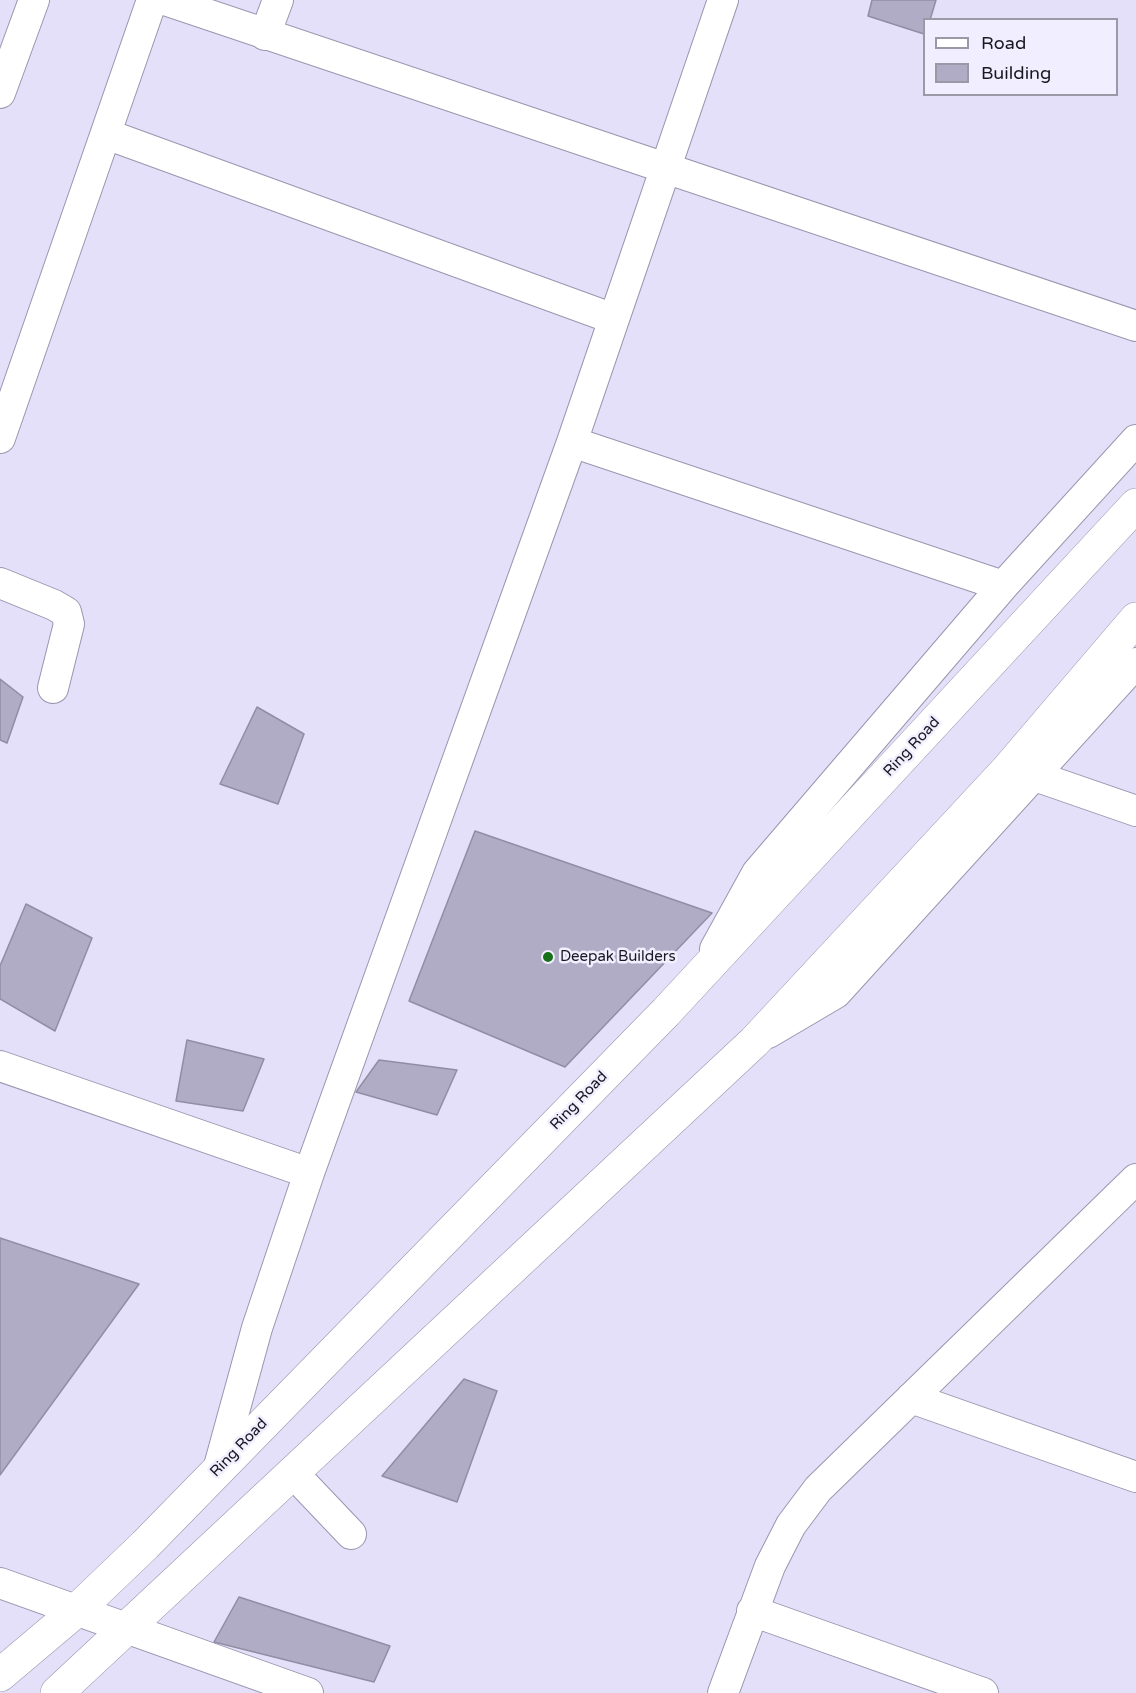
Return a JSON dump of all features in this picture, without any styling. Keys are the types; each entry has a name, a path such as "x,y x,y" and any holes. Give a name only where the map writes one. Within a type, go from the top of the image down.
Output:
{"street":[{"path":"0,93 34,0"},
{"path":"0,438 152,0"},
{"path":"165,0 265,35 667,166 1136,326"},
{"path":"265,35 278,0"},
{"path":"218,1470 257,1328 309,1173 572,442 723,0"},
{"path":"106,134 614,319"},
{"path":"700,975 757,873 1003,586 1136,440"},
{"path":"572,442 1003,586"},
{"name":"Ring Road","path":"0,1675 77,1610 145,1545 700,975 1136,505"},
{"path":"0,584 66,612 69,624 53,688"},
{"path":"57,1693 754,1042 1008,769 1136,619"},
{"path":"754,1042 836,993 1136,663"},
{"path":"1035,776 1136,811"},
{"path":"0,1066 309,1173"},
{"path":"723,1693 770,1566 791,1525 818,1489 1136,1179"},
{"path":"911,1398 1136,1477"},
{"path":"294,1474 351,1534"},
{"path":"0,1583 308,1693"},
{"path":"752,1611 983,1693"}],"building":[{"path":"872,0 936,0 931,18 923,18 923,34 868,16"},
{"path":"0,679 23,697 7,743 0,740"},
{"path":"257,707 304,734 278,804 220,784"},
{"name":"Deepak Builders","path":"475,831 712,913 565,1067 409,1001"},
{"path":"26,904 92,938 55,1031 0,999 0,966"},
{"path":"187,1040 264,1059 243,1111 176,1101"},
{"path":"379,1060 457,1070 437,1115 356,1092"},
{"path":"0,1238 139,1284 0,1475"},
{"path":"464,1379 497,1391 457,1502 382,1476"},
{"path":"239,1597 390,1646 374,1682 214,1642"}],"place":[{"name":"Deepak Builders","path":"548,957"}]}
